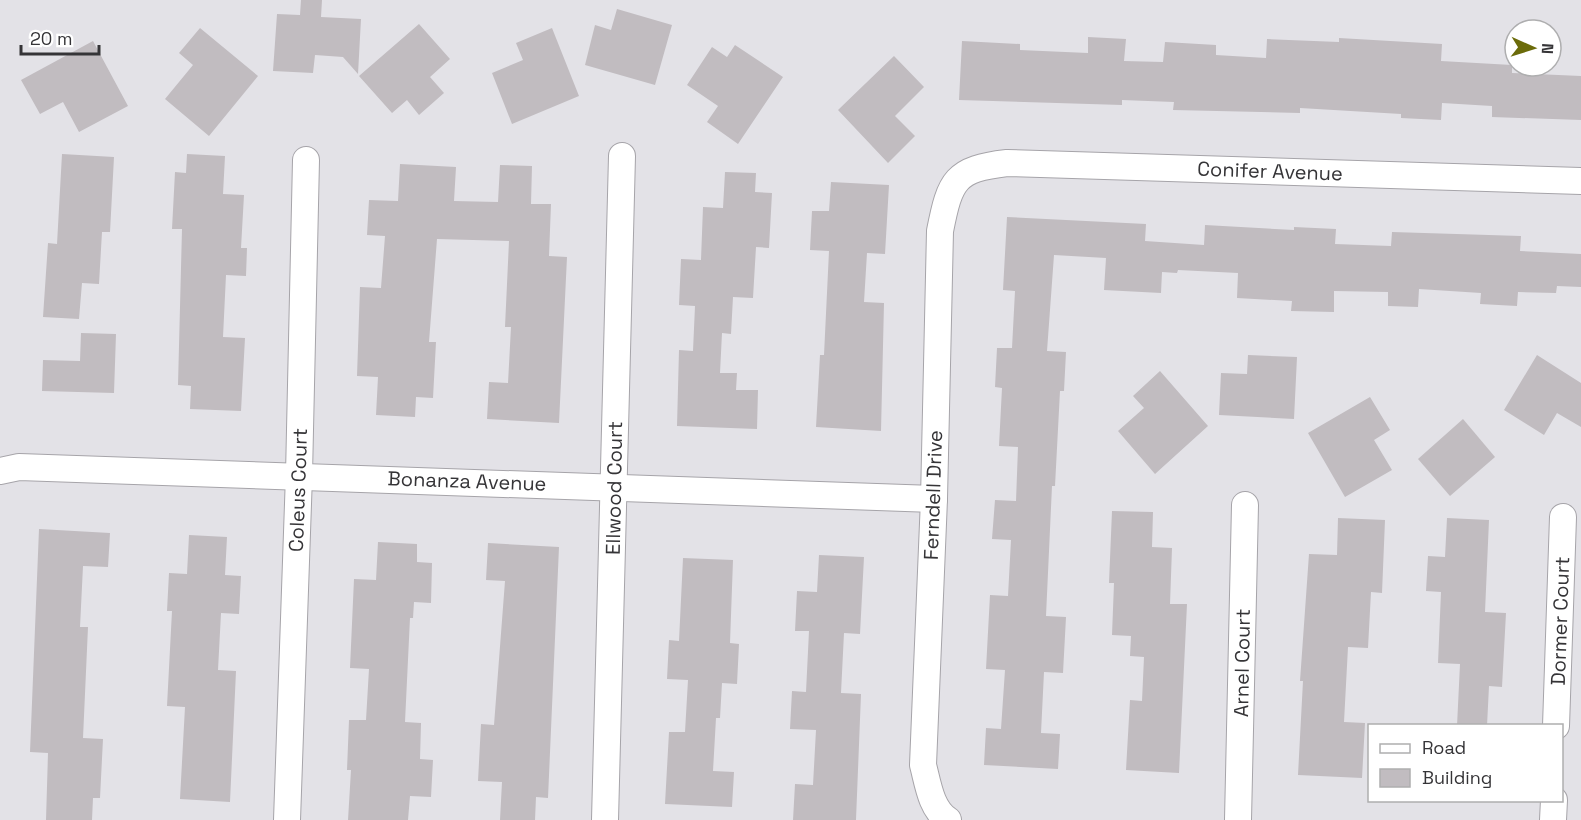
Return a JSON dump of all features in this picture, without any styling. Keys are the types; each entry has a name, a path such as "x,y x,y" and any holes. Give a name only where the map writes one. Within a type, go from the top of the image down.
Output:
{"street":[{"name":"Ellwood Court","path":"605,820 622,156"},
{"name":"Coleus Court","path":"287,820 299,475 306,160"},
{"name":"Conifer Avenue","path":"960,176 978,167 1008,163 1581,181"},
{"name":"Ferndell Drive","path":"945,818 931,797 923,765 934,499 940,231 947,198 960,176"},
{"name":"Bonanza Avenue","path":"0,471 19,467 299,475 934,499"},
{"name":"Arnel Court","path":"1238,820 1245,505"},
{"name":"Dormer Court","path":"1556,724 1563,517"},
{"path":"1553,820 1554,802"}],"building":[{"path":"301,0 322,0 321,17 361,19 358,74 343,57 315,55 313,73 273,71 277,14 300,15"},
{"path":"617,9 672,25 655,85 585,65 595,25 611,30"},
{"path":"419,24 450,59 430,77 444,93 419,115 407,100 392,113 359,76"},
{"path":"200,28 258,76 209,136 165,99 193,65 179,53"},
{"path":"552,28 579,96 512,124 492,73 523,60 516,43"},
{"path":"1088,37 1126,39 1124,61 1163,62 1165,42 1216,45 1216,55 1266,58 1267,39 1339,42 1339,38 1442,44 1441,61 1503,64 1503,78 1581,76 1581,120 1492,117 1492,106 1442,103 1441,120 1401,118 1401,114 1300,108 1300,113 1173,110 1174,102 1122,100 1122,105 959,100 962,41 1020,44 1020,50 1088,53"},
{"path":"93,41 128,106 79,132 63,102 40,114 21,80"},
{"path":"735,45 783,77 738,144 707,122 718,106 687,85 712,47 727,57"},
{"path":"894,56 924,87 895,116 915,136 888,163 838,110"},
{"path":"62,154 114,157 110,232 102,232 99,284 82,283 79,319 43,317 48,243 57,244"},
{"path":"187,154 225,156 223,194 244,195 241,248 247,248 246,276 226,275 223,337 245,338 241,411 190,409 191,386 178,385 182,229 172,229 175,172 186,173"},
{"path":"400,164 456,167 454,201 498,202 500,165 532,166 531,204 551,204 549,256 567,257 559,423 487,419 489,382 508,383 511,327 505,327 509,241 437,239 429,342 436,342 433,398 416,397 415,417 376,415 378,377 357,376 360,287 381,288 385,236 367,235 369,200 398,201"},
{"path":"725,172 756,173 755,192 772,193 769,248 756,247 753,298 733,297 731,334 722,333 720,373 737,373 736,390 758,390 757,429 677,426 679,350 693,351 695,306 679,305 681,259 701,260 703,207 723,208"},
{"path":"831,182 889,185 885,254 867,253 864,302 884,303 881,431 816,427 820,355 824,355 829,251 810,250 812,211 829,211"},
{"path":"1007,217 1146,224 1145,241 1204,245 1205,225 1294,230 1294,227 1336,229 1335,244 1391,246 1392,232 1521,236 1520,251 1581,254 1581,287 1557,286 1556,293 1518,292 1517,306 1480,304 1481,293 1419,289 1418,307 1388,306 1388,292 1334,291 1334,312 1291,311 1292,301 1237,298 1238,273 1178,270 1177,273 1162,272 1161,293 1104,290 1106,258 1054,255 1047,351 1066,352 1064,391 1060,391 1055,486 1052,486 1046,616 1066,617 1063,673 1044,672 1041,733 1060,734 1058,769 984,765 986,728 1001,729 1005,670 986,669 990,595 1008,596 1011,540 992,539 995,500 1016,501 1018,447 999,446 1002,388 995,387 997,348 1012,348 1015,291 1003,290"},
{"path":"81,333 116,334 114,393 42,391 43,360 80,361"},
{"path":"1248,355 1297,357 1294,419 1219,415 1221,373 1247,374"},
{"path":"1537,355 1581,383 1581,427 1557,413 1544,435 1504,410"},
{"path":"1160,371 1208,426 1155,474 1118,431 1144,408 1133,396"},
{"path":"1370,397 1390,430 1374,440 1392,470 1345,497 1308,433"},
{"path":"1463,419 1495,457 1450,496 1418,459"},
{"path":"1112,511 1153,512 1152,547 1172,548 1170,604 1187,604 1179,773 1126,770 1130,700 1142,701 1144,657 1130,656 1131,636 1112,635 1114,583 1109,583"},
{"path":"1338,518 1385,520 1382,593 1371,592 1368,648 1348,647 1344,722 1365,723 1362,778 1298,775 1303,681 1300,681 1309,554 1337,555"},
{"path":"1447,518 1489,520 1485,612 1506,613 1502,687 1489,686 1487,724 1457,724 1460,664 1438,663 1441,592 1426,591 1428,556 1445,557"},
{"path":"39,529 110,533 108,567 83,566 80,627 88,627 83,738 103,739 100,798 93,798 92,820 46,820 48,753 30,752"},
{"path":"189,535 227,537 225,575 241,576 239,614 221,613 218,670 236,671 230,802 180,799 185,707 167,706 172,611 167,611 169,573 187,574"},
{"path":"378,542 417,544 417,562 432,563 431,603 414,602 413,618 410,618 405,722 421,723 420,759 433,760 431,797 410,796 408,820 348,820 351,770 347,770 349,720 366,720 369,669 350,668 354,579 376,580"},
{"path":"488,543 559,547 548,798 536,797 535,820 500,820 502,782 478,781 481,724 494,725 505,581 486,580"},
{"path":"819,555 864,557 860,634 844,633 841,693 861,694 856,820 793,820 795,784 813,785 816,730 790,729 792,691 806,692 809,631 795,631 797,591 817,592"},
{"path":"683,558 733,560 730,643 739,644 737,684 722,683 720,718 716,718 713,771 734,772 732,807 665,804 669,732 685,732 688,680 667,679 669,640 679,641"}]}
